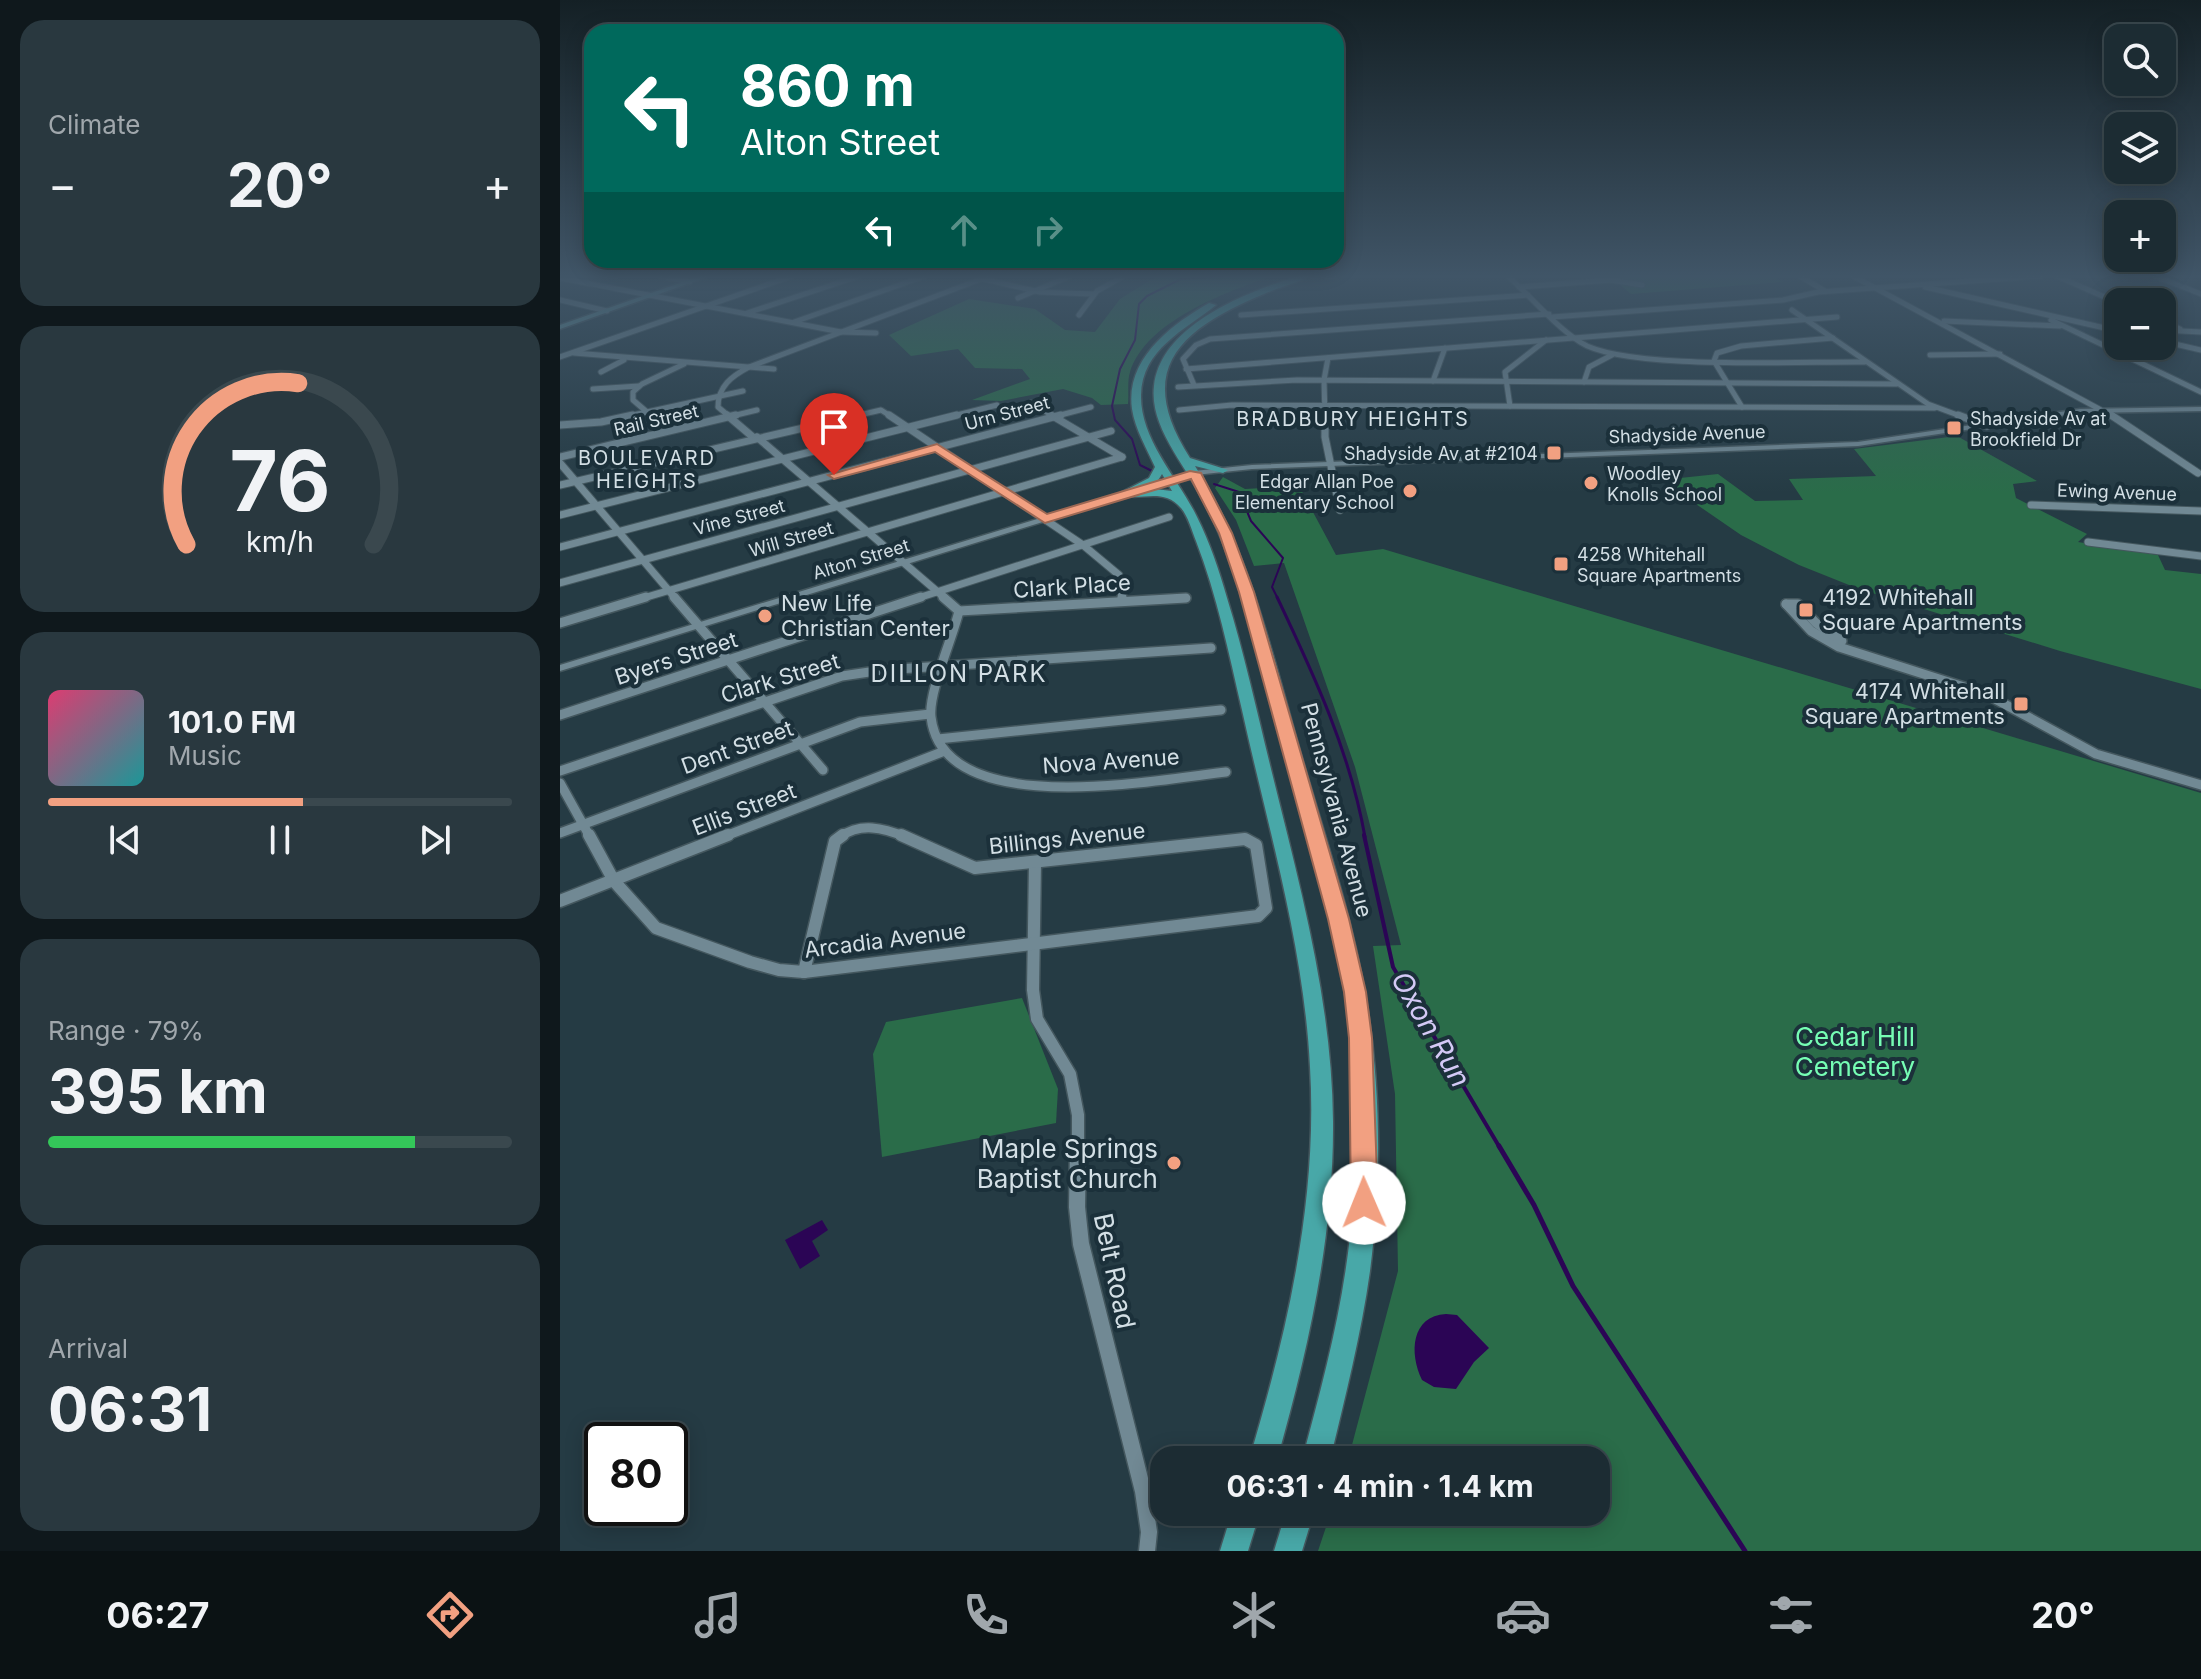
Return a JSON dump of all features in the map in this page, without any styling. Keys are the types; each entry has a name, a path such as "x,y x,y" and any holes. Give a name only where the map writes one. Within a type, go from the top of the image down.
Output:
{"highway":[{"path":"1126,493 1149,482 1159,472 1136,393 1142,370 1156,348"},
{"name":"Pennsylvania Avenue","path":"1177,348 1168,360 1159,384 1161,406 1166,423 1225,533 1247,592 1338,919 1355,992 1361,1038 1364,1203 1350,1308 1319,1446"},
{"path":"1150,441 1187,508 1214,575 1258,747 1316,1013 1321,1128 1319,1184 1310,1252 1292,1343 1266,1446"},
{"path":"1195,474 1211,477 1223,470"},
{"path":"1195,474 1223,470"},
{"path":"1126,493 1165,493 1178,497 1187,508"},
{"path":"1234,1551 1242,1526"},
{"path":"1288,1551 1296,1526"}],"street":[{"path":"560,357 585,348"},
{"path":"799,348 748,368 729,380 717,397 718,409 782,459 959,611 930,714 942,752"},
{"path":"1192,348 1183,360 1194,385"},
{"path":"1186,369 1441,348"},
{"path":"1433,381 1445,348"},
{"path":"1510,406 1504,382 1508,370 1535,348"},
{"path":"1592,348 1612,355 1649,360 1865,362"},
{"path":"1714,361 1717,353 1731,348"},
{"path":"1847,348 1935,408 1987,426"},
{"path":"1989,348 2102,409 2198,473"},
{"path":"2109,348 2201,392"},
{"path":"560,351 625,359 774,369"},
{"path":"1930,355 2000,354"},
{"path":"1584,382 1589,367 1612,355"},
{"path":"1328,358 1324,405 1329,464 1340,510"},
{"path":"601,372 625,359"},
{"path":"1714,361 1742,407"},
{"path":"593,389 639,386 686,363"},
{"path":"1178,387 1324,380 1897,384"},
{"path":"639,386 631,397 647,412"},
{"path":"560,425 601,422 743,391"},
{"path":"1031,403 1089,437"},
{"path":"560,515 997,405"},
{"path":"1179,410 1224,405 1935,408"},
{"name":"Urn Street","path":"560,547 1091,407"},
{"name":"Shadyside Avenue","path":"1223,470 1858,444 2102,409 2201,409"},
{"name":"Rail Street","path":"560,460 757,410"},
{"path":"560,485 869,410 886,412 1083,545 1119,575 1122,601"},
{"name":"Vine Street","path":"560,583 1111,431"},
{"name":"Will Street","path":"560,623 1122,457 1089,437"},
{"path":"560,460 823,770"},
{"path":"1172,480 1195,474"},
{"name":"Alton Street","path":"560,668 1172,480"},
{"name":"Ewing Avenue","path":"2031,505 2201,511"},
{"name":"Byers Street","path":"560,715 1169,517"},
{"path":"2088,542 2201,556"},
{"name":"Clark Place","path":"959,611 1186,598"},
{"path":"2201,778 2085,742 1977,684 1857,648 1825,631 1798,604 1786,604 1811,631 1839,647 1986,694 2096,754 2201,785"},
{"name":"Clark Street","path":"560,771 842,676 1211,648"},
{"path":"938,739 1221,710"},
{"name":"Dent Street","path":"560,833 860,722 930,714"},
{"name":"Nova Avenue","path":"942,752 952,761 985,778 1041,788 1226,772"},
{"name":"Ellis Street","path":"560,901 942,752"},
{"name":"Arcadia Avenue","path":"560,783 614,881 649,923 664,933 779,970 804,972 1258,916 1266,908 1262,878"},
{"name":"Billings Avenue","path":"804,972 835,841 841,834 856,828 876,825 889,829 957,864 975,868 1245,839 1256,845 1262,878"},
{"name":"Belt Road","path":"1035,863 1032,942 1037,1019 1070,1074 1078,1115 1077,1207 1081,1244 1143,1491 1149,1532 1147,1551"}],"green space":[{"path":"903,348 1144,348 1130,372 1128,404 1101,405 1092,398 1063,389 1001,401 972,400 1030,379 1022,369 975,368 958,349 911,356"},
{"path":"1957,436 2037,481 2013,484 2016,498 2087,534 2078,542 2158,555 2165,570 2201,574 2201,689 2060,651 1859,589 1799,565 1741,535 1661,480 1718,474 1755,501 1803,500 1789,479 1876,476 1854,449"},
{"name":"Cedar Hill Cemetery","path":"1223,477 1245,489 1299,486 1336,555 1383,549 2201,793 2201,1551 1318,1551 1326,1526 1610,1526 1610,1446 1352,1446 1398,1271 1395,1094 1373,946 1401,945 1355,767 1284,563 1254,566 1236,520 1215,488"},
{"path":"1022,998 1058,1089 1056,1123 882,1157 873,1054 886,1022"}],"shaded area":[{"path":"822,1220 828,1230 812,1241 820,1256 800,1269 785,1240"},
{"path":"1457,1315 1489,1348 1474,1362 1456,1389 1434,1387 1422,1380 1415,1359 1416,1338 1420,1329 1434,1316"}],"waterway":[{"name":"Oxon Run","path":"1131,348 1120,369 1112,406 1115,420 1132,439 1140,465 1152,471"},
{"name":"Oxon Run","path":"1214,484 1239,492 1251,521 1283,558 1272,587 1277,597"},
{"name":"Oxon Run","path":"1277,597 1340,744 1365,837"},
{"name":"Oxon Run","path":"1364,835 1393,967 1500,1148"},
{"name":"Oxon Run","path":"1499,1146 1534,1205 1573,1286 1745,1551"}],"place":[{"name":"Shadyside Av at Brookfield Dr","path":"1954,428"},
{"name":"Shadyside Av at #2104","path":"1554,453"},
{"name":"Woodley Knolls School","path":"1591,483"},
{"name":"Edgar Allan Poe Elementary School","path":"1410,491"},
{"name":"4258 Whitehall Square Apartments","path":"1561,564"},
{"name":"4192 Whitehall Square Apartments","path":"1806,610"},
{"name":"New Life Christian Center","path":"765,616"},
{"name":"4174 Whitehall Square Apartments","path":"2021,704"},
{"name":"Maple Springs Baptist Church","path":"1174,1163"}],"district":[{"name":"BRADBURY HEIGHTS","path":"1353,419"},
{"name":"BOULEVARD HEIGHTS","path":"647,470"},
{"name":"DILLON PARK","path":"959,673"}],"route":[{"path":"834,475 937,448 1045,519 1194,473 1225,533 1247,592 1294,754 1355,992 1361,1038 1364,1203"}]}
